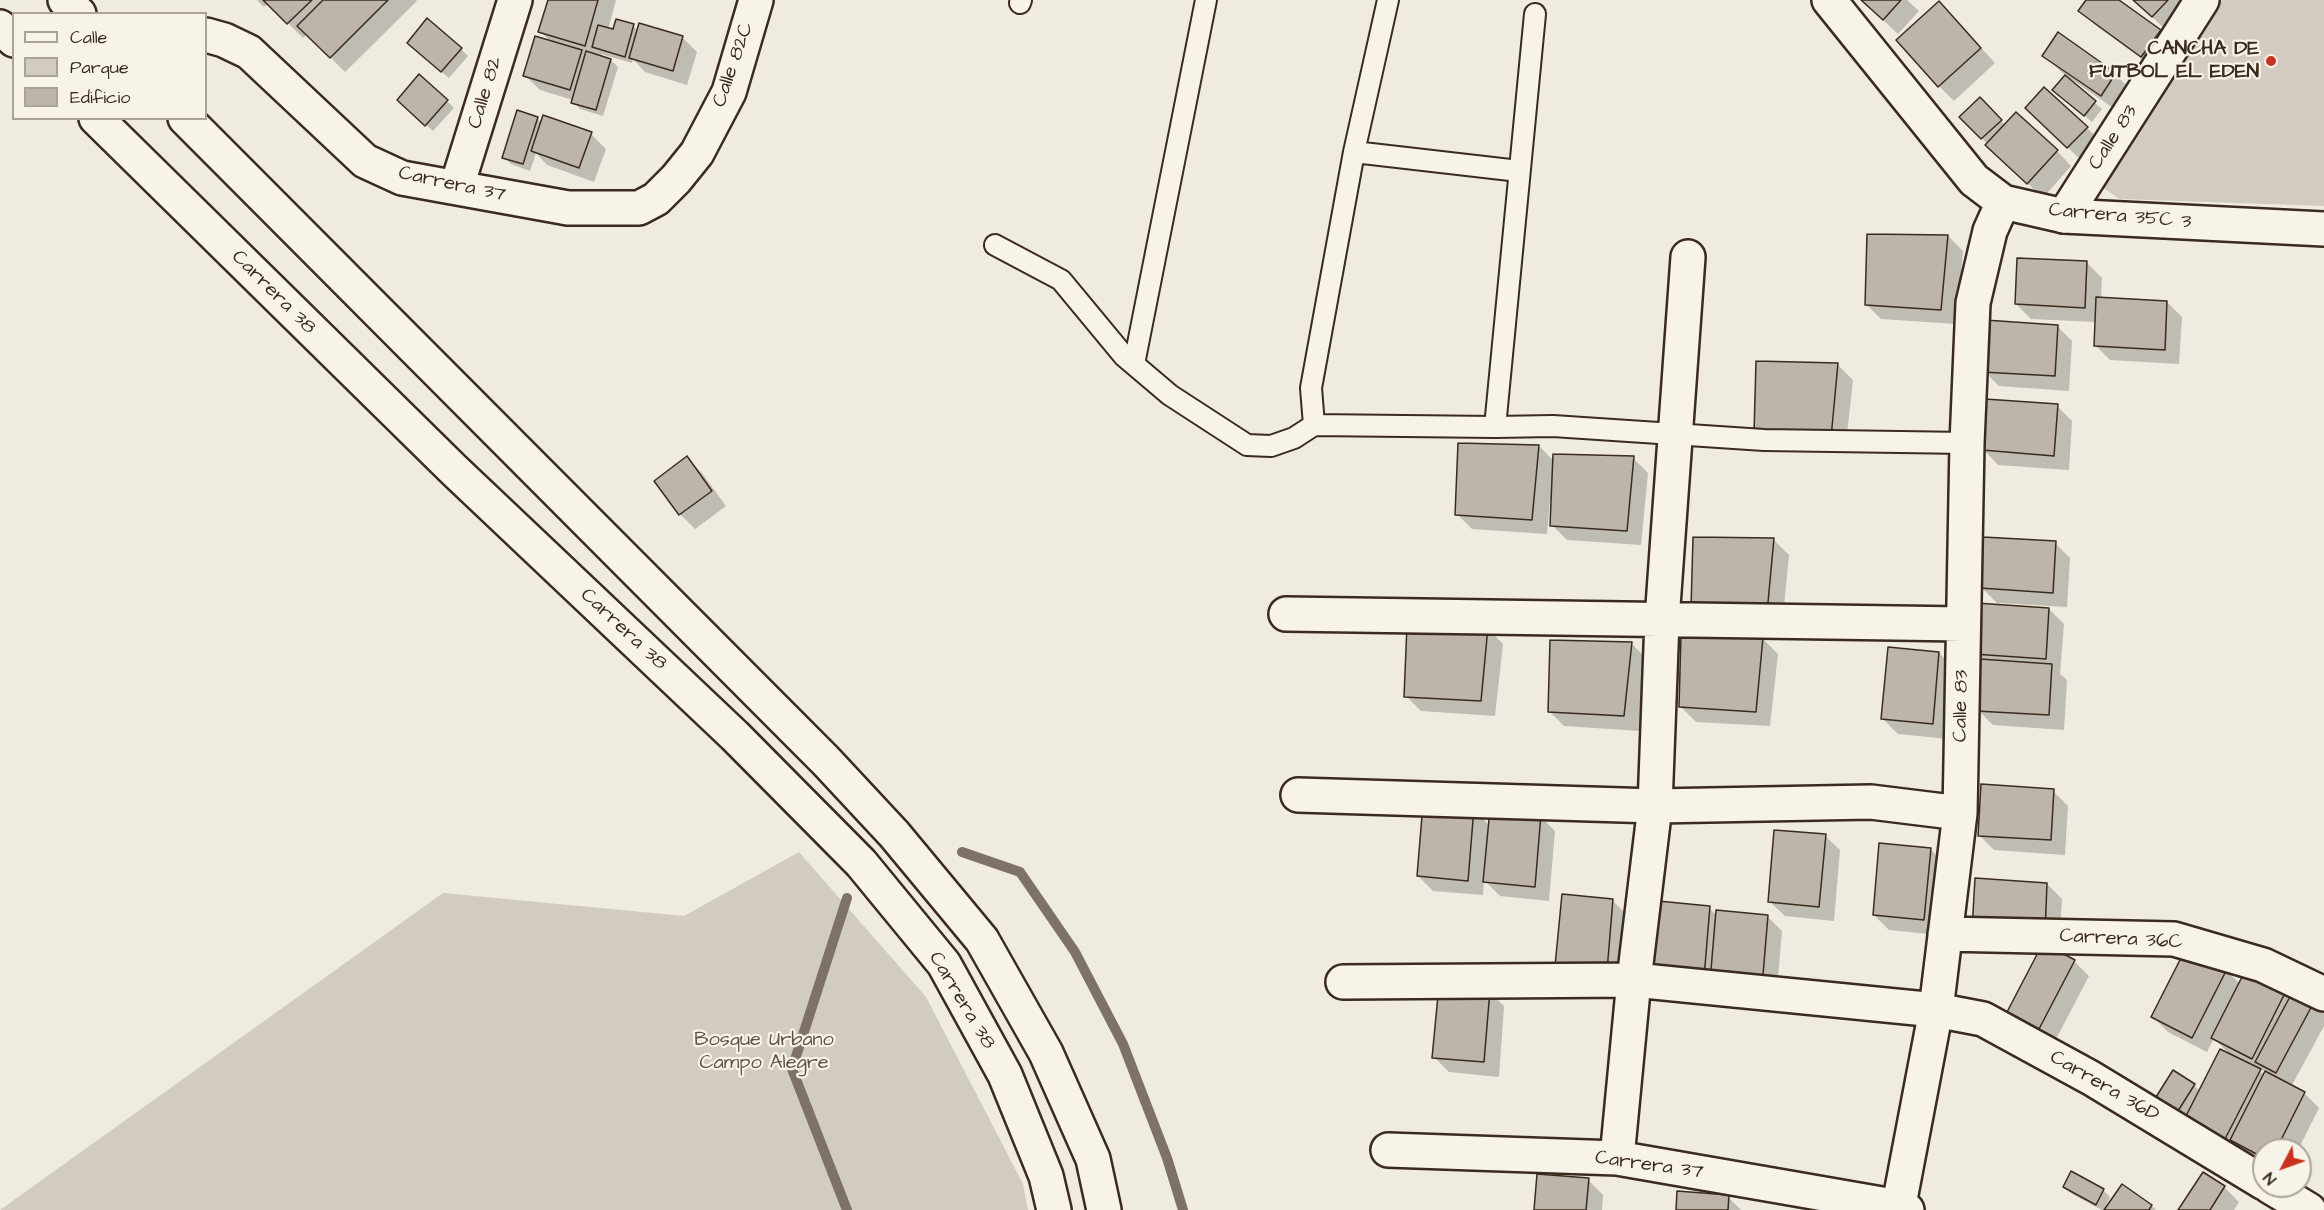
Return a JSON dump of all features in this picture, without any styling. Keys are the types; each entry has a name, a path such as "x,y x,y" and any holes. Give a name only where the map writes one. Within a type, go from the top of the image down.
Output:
{"street":[{"path":"65,0 77,12"},
{"name":"Calle 82","path":"458,186 515,0"},
{"name":"Calle 82C","path":"639,207 656,198 676,179 697,153 729,92 756,0"},
{"name":"Carrera 35C 3","path":"1829,0 1974,180 2003,202 2064,216 2324,229"},
{"name":"Calle 83","path":"2064,216 2202,0"},
{"path":"0,27 12,38"},
{"name":"Carrera 37","path":"207,35 224,40 249,52 365,161 402,178 458,186 568,208 639,207"},
{"name":"Carrera 38","path":"98,120 454,470 735,735 861,863 944,964 1005,1075 1046,1176 1054,1210"},
{"path":"187,120 826,761 901,843 982,940 1046,1053 1093,1159 1104,1210"},
{"name":"Calle 83","path":"1901,1209 1936,1010 1960,813 1967,443 1974,303 1990,231 2003,202"},
{"path":"1617,1158 1634,980 1655,806 1662,620 1688,256"},
{"path":"1286,614 1963,624"},
{"path":"1298,795 1655,806 1870,802 1960,813"},
{"name":"Carrera 36C","path":"1945,934 2174,939 2263,965 2324,994"},
{"name":"Carrera 36D","path":"1343,982 1634,980 1936,1010 1983,1019 2091,1078 2252,1176"},
{"name":"Carrera 37","path":"1388,1150 1617,1158 1901,1209"},
{"path":"2289,1198 2309,1210"}],"lane":[{"path":"1134,364 1206,0"},
{"path":"1314,425 1311,388 1354,152 1388,0"},
{"path":"1495,427 1535,14"},
{"path":"1354,152 1519,171"},
{"path":"994,245 1061,280 1124,356 1170,395 1247,446 1271,446 1294,438 1314,425 1553,426 1764,440 1967,443"}],"green space":[{"name":"CANCHA DE FUTBOL EL EDEN","path":"2222,0 2324,0 2324,206 2120,199 2102,187"},
{"name":"Bosque Urbano Campo Alegre","path":"799,852 926,997 1023,1184 1028,1210 0,1210 443,893 684,916"}],"building":[{"path":"263,0 312,0 287,24"},
{"path":"323,0 388,0 330,58 297,26"},
{"path":"548,0 598,0 585,46 538,32"},
{"path":"1861,0 1901,0 1883,20"},
{"path":"2086,0 2119,0 2161,30 2141,57 2078,11"},
{"path":"2133,0 2168,0 2152,17"},
{"path":"1939,1 1981,48 1938,87 1896,40"},
{"path":"427,18 462,48 441,72 407,43"},
{"path":"616,19 634,24 625,57 592,47 598,25 613,29"},
{"path":"639,23 683,36 673,71 629,58"},
{"path":"2058,32 2116,73 2101,96 2042,56"},
{"path":"535,36 582,50 570,90 523,76"},
{"path":"586,51 611,59 596,110 571,103"},
{"path":"419,74 448,100 425,126 397,100"},
{"path":"2065,75 2096,101 2084,116 2052,90"},
{"path":"2044,87 2088,127 2067,148 2025,108"},
{"path":"1980,97 2002,120 1981,139 1959,117"},
{"path":"517,110 538,117 523,164 502,158"},
{"path":"2016,112 2058,150 2027,184 1985,145"},
{"path":"543,115 592,132 579,168 531,151"},
{"path":"1867,234 1948,235 1941,310 1865,305"},
{"path":"2017,258 2087,261 2085,308 2015,304"},
{"path":"2096,297 2167,301 2165,350 2094,346"},
{"path":"1985,320 2058,325 2055,376 1982,372"},
{"path":"1756,361 1838,363 1831,438 1754,433"},
{"path":"1985,399 2058,404 2054,456 1982,450"},
{"path":"1458,443 1539,445 1532,520 1455,515"},
{"path":"1553,454 1634,456 1627,531 1550,526"},
{"path":"687,456 712,491 679,515 654,481"},
{"path":"1693,537 1774,538 1767,613 1691,608"},
{"path":"1983,537 2056,541 2053,593 1980,588"},
{"path":"1976,603 2049,608 2046,659 1973,654"},
{"path":"1407,625 1488,627 1481,701 1404,697"},
{"path":"1681,635 1763,637 1756,712 1679,707"},
{"path":"1550,640 1632,642 1624,716 1548,712"},
{"path":"1888,647 1939,652 1933,724 1881,719"},
{"path":"1980,659 2052,664 2049,715 1976,711"},
{"path":"1981,784 2054,789 2051,840 1978,836"},
{"path":"1423,804 1474,808 1468,881 1417,876"},
{"path":"1490,809 1541,814 1535,887 1483,882"},
{"path":"1774,830 1826,834 1819,907 1768,902"},
{"path":"1879,843 1931,848 1924,920 1873,915"},
{"path":"1975,878 2047,883 2045,934 1972,930"},
{"path":"1562,894 1613,899 1607,971 1555,966"},
{"path":"1658,901 1710,906 1704,978 1652,973"},
{"path":"1716,910 1768,915 1762,987 1710,982"},
{"path":"2043,943 2075,960 2039,1029 2007,1012"},
{"path":"2186,948 2227,969 2192,1038 2151,1017"},
{"path":"2246,969 2287,989 2252,1059 2211,1038"},
{"path":"1439,985 1490,990 1484,1062 1432,1058"},
{"path":"2293,991 2314,1002 2276,1073 2255,1062"},
{"path":"2220,1049 2261,1069 2225,1139 2185,1118"},
{"path":"2173,1070 2195,1084 2178,1111 2156,1097"},
{"path":"2265,1071 2305,1092 2282,1138 2252,1138 2252,1152 2230,1140"},
{"path":"2071,1171 2104,1189 2096,1205 2063,1187"},
{"path":"2203,1172 2225,1186 2210,1210 2178,1210"},
{"path":"1537,1174 1589,1178 1586,1210 1534,1210"},
{"path":"2122,1184 2152,1205 2149,1210 2104,1210"},
{"path":"1677,1191 1729,1195 1728,1210 1676,1210"}],"waterway":[{"path":"962,852 1020,872 1075,952 1123,1044 1167,1158 1183,1210"},
{"path":"847,898 792,1069 847,1210"}],"place":[{"name":"CANCHA DE FUTBOL EL EDEN","path":"2271,61"}]}
